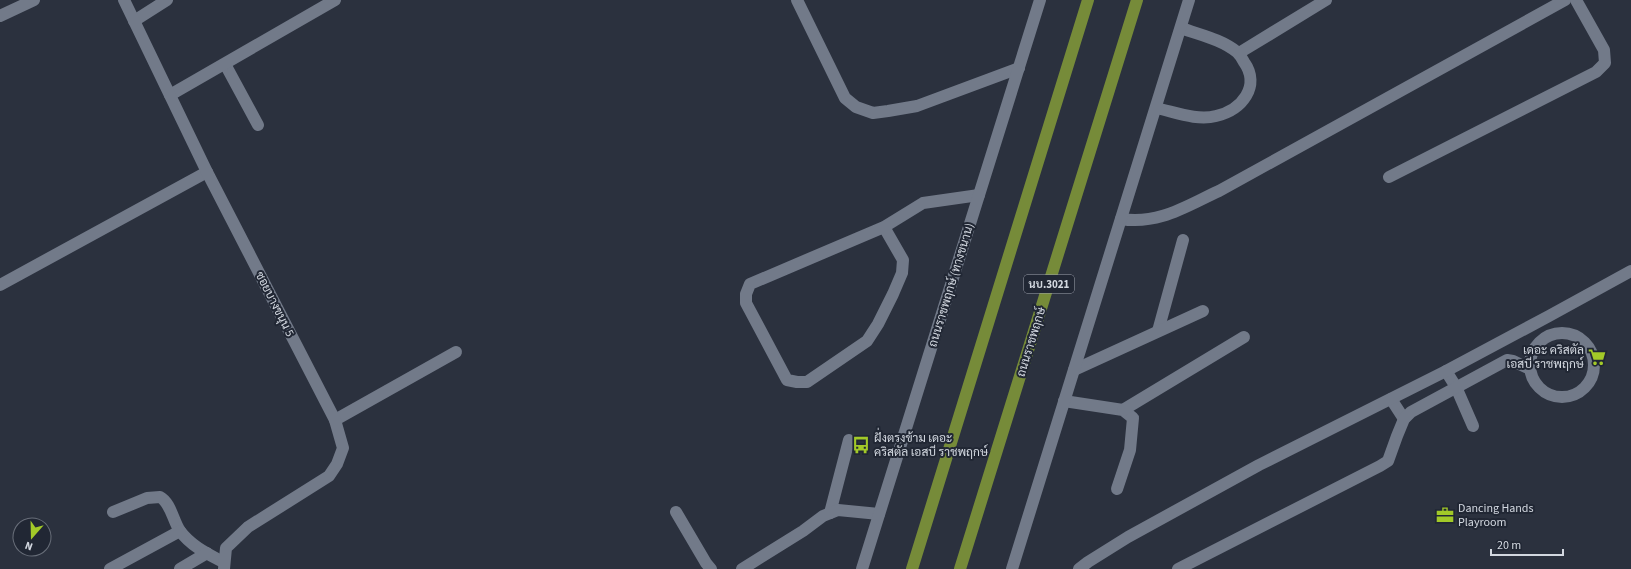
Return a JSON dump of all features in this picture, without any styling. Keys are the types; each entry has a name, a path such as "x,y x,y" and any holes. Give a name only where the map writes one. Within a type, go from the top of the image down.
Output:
{"main road":[{"name":"ถนนราชพฤกษ์","path":"960,569 1137,0"},
{"path":"912,569 1087,2"}],"street":[{"path":"0,16 34,0"},
{"name":"ซอยบางขนุน 5","path":"124,0 207,172 335,420 343,448 337,464 329,476 248,527 226,548 224,565"},
{"path":"134,21 167,0"},
{"path":"170,95 335,0"},
{"path":"798,0 845,98 856,107 873,114 917,106 1019,68"},
{"name":"ถนนราชพฤกษ์ (ทางขนาน)","path":"862,569 1040,0"},
{"path":"1012,569 1189,0"},
{"path":"1239,53 1326,0"},
{"path":"1121,219 1136,221 1166,216 1219,191 1565,0"},
{"path":"1389,177 1596,72 1605,63 1604,50 1576,0"},
{"path":"1156,108 1201,118 1217,116 1242,102 1248,93 1252,80 1248,67 1239,53 1225,43 1181,28"},
{"path":"225,64 258,125"},
{"path":"0,285 207,172"},
{"path":"884,227 903,260 902,273 878,324 867,341 807,382 788,380 746,302 746,294 750,284 884,227 924,203 979,195"},
{"path":"1158,332 1183,240"},
{"path":"1079,569 1128,537 1259,465 1446,371 1631,271"},
{"path":"1074,370 1204,311"},
{"path":"1549,316 1558,333"},
{"path":"1558,333 1568,333 1578,336 1586,342 1592,351 1595,360 1591,380 1585,389 1567,398 1547,394 1538,388 1530,369 1530,359 1533,350 1539,342 1548,336 1558,333"},
{"path":"1123,410 1244,337"},
{"path":"335,420 456,352"},
{"path":"1178,569 1388,461 1396,436 1404,419 1411,412 1507,360 1513,361 1530,369"},
{"path":"1446,371 1456,387 1473,426"},
{"path":"1390,399 1404,419"},
{"path":"1064,401 1123,410 1133,418 1130,450 1117,489"},
{"path":"830,513 849,440"},
{"path":"113,512 147,498 160,497 166,502 180,531 195,547 207,553 224,565"},
{"path":"742,569 803,531 823,516 830,513 838,510 879,514"},
{"path":"676,512 711,569"},
{"path":"110,569 180,531"},
{"path":"180,569 207,553"}],"place":[{"name":"เดอะ คริสตัล เอสบี ราชพฤกษ์","path":"1597,357"},
{"name":"ฝั่งตรงข้าม เดอะ คริสตัล เอสบี ราชพฤกษ์","path":"861,445"},
{"name":"Dancing Hands Playroom","path":"1445,515"}]}
